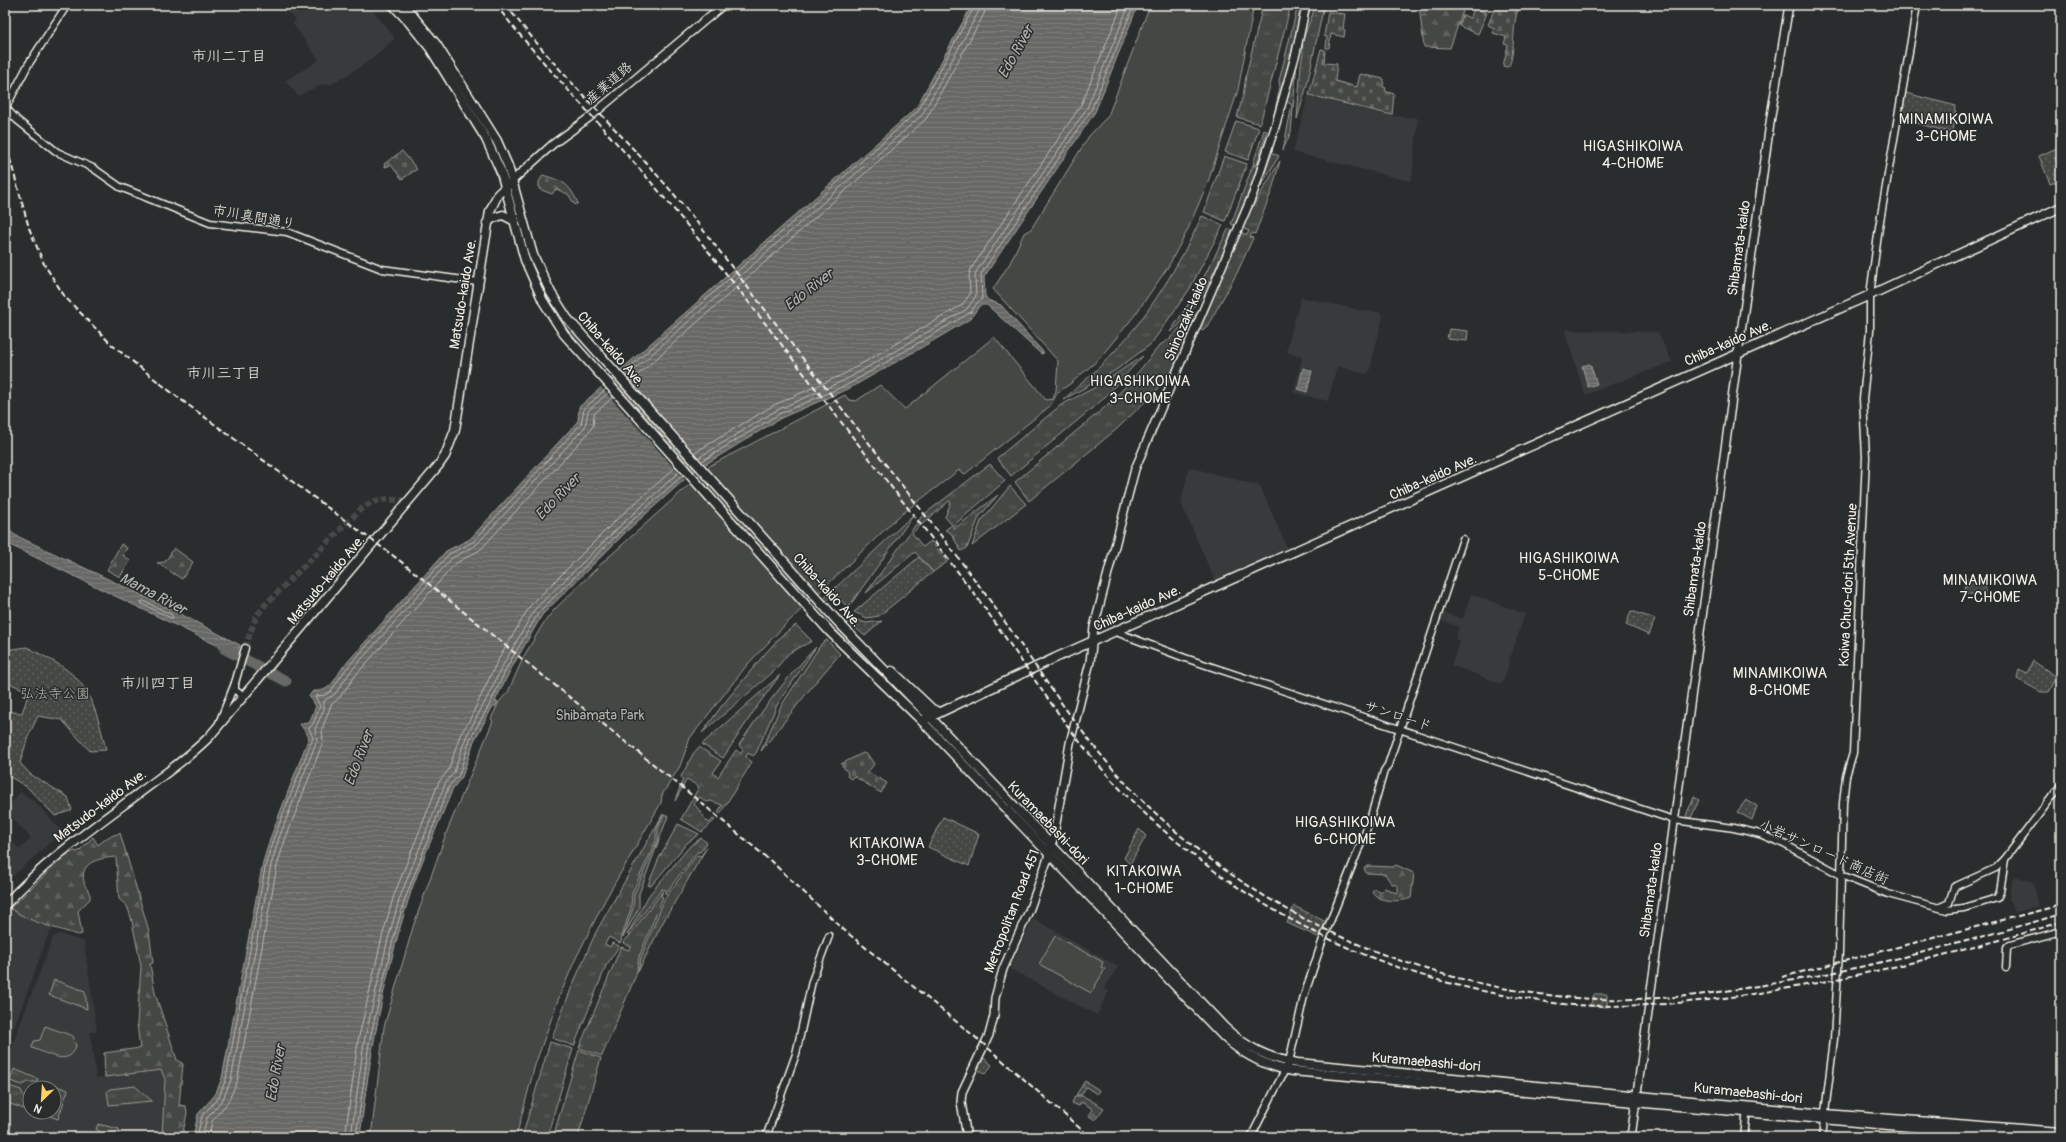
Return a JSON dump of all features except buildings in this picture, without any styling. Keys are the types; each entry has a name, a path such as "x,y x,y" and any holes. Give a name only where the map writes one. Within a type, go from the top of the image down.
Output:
{"main road":[{"name":"Chiba-kaido Ave.","path":"392,5 425,42 477,123 509,184 533,255 543,278 567,318 600,357 926,719"},
{"name":"Chiba-kaido Ave.","path":"404,5 436,44 483,117 502,152 515,221 525,260 543,301 564,334 590,365 840,642 926,719"},
{"name":"産業道路","path":"509,184 553,144 590,117 723,5"},
{"name":"Shinozaki-kaido","path":"1092,642 1094,627 1135,469 1253,194 1275,127 1296,53 1306,5"},
{"name":"Shibamata-kaido","path":"1631,1137 1771,116 1789,5"},
{"name":"Matsudo-kaido Ave.","path":"5,905 21,887 55,855 182,762 217,728 431,476 445,456 455,430 487,223 494,201 509,184"},
{"name":"Chiba-kaido Ave.","path":"926,719 1092,642 1870,295 2061,206"},
{"path":"487,223 493,218 503,215 515,221"},
{"path":"856,641 875,654 932,709 939,712"},
{"name":"Metropolitan Road 451","path":"967,1137 961,1102 963,1088 989,1035 994,1016 994,998 1001,973 1029,911 1050,849 1070,743 1090,662 1092,642"},
{"name":"Kuramaebashi-dori","path":"926,719 1050,849 1224,1037 1245,1054 1264,1063 1994,1133 2020,1137"},
{"name":"Kuramaebashi-dori","path":"1994,1133 2061,1132"}],"street":[{"path":"5,108 28,65 67,5"},
{"name":"Koiwa Chuo-dori 5th Avenue","path":"1822,1137 1834,1039 1839,952 1843,804 1846,776 1853,752 1861,604 1861,556 1864,530 1866,457 1863,399 1870,331 1870,295 1879,227 1917,5"},
{"name":"市川真間通り","path":"5,108 57,152 93,168 120,187 210,223 287,232 382,269 478,282"},
{"path":"1250,1137 1287,1066 1304,996 1322,942 1369,823 1384,771 1388,765 1462,539"},
{"name":"サンロード","path":"1116,632 1156,648 1674,820"},
{"path":"217,728 235,683 244,648"},
{"path":"235,683 235,690 244,697"},
{"path":"1940,907 1949,903 1952,890 1957,885 1989,872 2005,859 2061,785"},
{"name":"小岩サンロード商店街","path":"1674,820 1734,828 1760,834 1784,844 1840,875 1888,894 1953,910 1994,899 1998,896 2002,884"},
{"path":"2002,884 2005,859"},
{"path":"1989,872 1999,876 2002,884"},
{"path":"2006,967 2008,948 2010,945 2061,931"},
{"path":"766,1137 796,1054 812,981 829,936"},
{"path":"1744,1137 1746,1110"}],"shaded area":[{"path":"289,5 375,5 372,9 395,38 373,58 354,71 331,84 321,85 298,96 285,81 319,60 293,24 296,20 285,9"},
{"path":"1308,96 1392,116 1418,118 1412,179 1409,181 1293,152"},
{"path":"1301,297 1364,311 1380,312 1383,316 1369,373 1366,374 1337,366 1328,401 1294,393 1302,357 1288,353 1287,348"},
{"path":"1567,330 1658,332 1672,362 1585,395 1565,332"},
{"path":"1189,467 1260,486 1287,548 1215,581 1181,503"},
{"path":"1471,594 1525,614 1511,656 1509,657 1509,664 1502,684 1451,665 1460,641 1455,639 1459,627 1440,620 1442,612 1463,619"},
{"path":"20,792 35,802 61,830 52,841 5,883 5,836 20,849 31,838 5,811"},
{"path":"2014,876 2033,882 2039,906 2015,912 2009,899 2011,883"},
{"path":"10,908 15,912 55,928 49,933 5,1052 5,913"},
{"path":"1033,918 1118,967 1104,988 1109,991 1097,1015 1010,969"},
{"path":"59,934 84,942 97,1031 90,1032 96,1078 161,1070 165,1079 162,1137 5,1137 5,1064 53,937"}],"green space":[{"name":"Shibamata Park","path":"1150,5 1254,5 1238,90 1208,182 1188,229 1168,267 1135,315 1098,360 1070,384 1058,392 1050,406 965,474 959,470 898,517 785,625 747,665 690,738 680,766 662,795 661,803 605,900 575,960 558,1000 535,1065 516,1137 371,1137 384,1027 413,927 447,831 493,721 491,719 499,702 508,692 524,656 543,624 554,610 602,563 711,465 845,395 849,400 856,401 880,385 905,409 994,337 1046,400 1052,399 1056,391 1058,361 993,289 1010,263 1024,233 1031,229 1089,136 1108,116"},
{"path":"1263,5 1291,5 1260,124 1237,117"},
{"path":"1298,5 1303,5 1273,119 1280,87 1279,81"},
{"path":"1316,5 1324,5 1307,85 1297,119 1303,53 1302,42"},
{"path":"1419,5 1465,5 1450,48 1424,47"},
{"path":"1496,5 1514,5 1519,8 1515,22 1512,56 1508,67 1503,66 1508,45 1504,44 1506,37 1493,33 1494,28 1488,25"},
{"path":"1475,8 1487,13 1478,34 1459,26 1463,15 1470,18"},
{"path":"1328,12 1345,14 1343,29 1345,30 1344,37 1331,34 1329,48 1326,48 1327,37 1324,36"},
{"path":"1321,49 1325,50 1324,63 1337,64 1335,81 1357,87 1360,74 1384,79 1383,87 1386,88 1385,91 1394,94 1392,115 1309,95"},
{"path":"1297,62 1291,132 1283,150 1292,105 1286,101"},
{"path":"1906,93 1956,106 1953,133 1901,119"},
{"path":"1236,121 1259,128 1248,160 1225,152"},
{"path":"1264,130 1267,131 1257,165 1253,164"},
{"path":"2061,146 2061,155 2055,158 2061,172 2061,180 2050,184 2039,156"},
{"path":"402,151 417,169 402,179 391,165 385,167 384,164"},
{"path":"1272,153 1279,156 1258,191"},
{"path":"1224,156 1247,164 1225,221 1204,212"},
{"path":"1280,161 1272,190 1255,234 1252,233 1250,237 1253,238 1237,273 1208,325 1202,331 1200,326 1240,232 1247,235 1249,231 1242,228 1246,218"},
{"path":"1253,165 1257,167 1257,171 1235,225 1231,224"},
{"path":"543,175 561,181 565,184 578,203 575,205 568,194 556,189 552,194 539,189 539,182"},
{"path":"1202,216 1223,225 1189,290 1151,344 1116,370 1063,400 1106,360 1126,339 1139,322 1163,288 1184,253"},
{"path":"1229,228 1233,231 1222,256 1198,301 1189,314 1170,332 1195,294"},
{"path":"1198,312 1172,372 1158,389 1118,428 1029,501 1015,482 1104,408 1131,381 1160,345 1168,340 1193,314 1194,316"},
{"path":"1449,329 1468,331 1467,341 1447,339"},
{"path":"1143,356 1102,400 1011,476 997,458 1061,405 1094,388"},
{"path":"990,464 1005,481 953,526 954,529 998,495 979,517 967,548 961,551 951,533 945,530 952,525 945,517 951,502 949,501 912,533 923,547 931,541 947,562 933,572 915,552 866,593 922,516"},
{"path":"1010,486 1026,504 972,546 981,521"},
{"path":"915,513 848,608 835,593 818,608 816,606"},
{"path":"121,544 127,548 123,555 130,561 120,577 107,570"},
{"path":"174,548 193,562 182,579 157,563 165,562"},
{"path":"919,557 933,572 879,616 867,618 854,612"},
{"path":"1968,578 1986,587 1984,596 1964,593"},
{"path":"1631,611 1655,619 1649,635 1626,625"},
{"path":"852,618 866,623 882,621 865,636 847,621"},
{"path":"796,625 812,641 789,653 773,672 702,733 721,707 763,656 781,636"},
{"path":"839,629 841,630 912,705 837,633"},
{"path":"827,640 840,654 814,684 761,751 781,706 822,643"},
{"name":"弘法寺公園","path":"27,647 62,666 79,681 93,705 106,750 90,751 62,720 38,716 28,737 20,763 30,774 68,797 72,810 55,816 27,787 5,774 5,711 22,713 29,692 5,681 5,650"},
{"path":"816,647 777,705 756,753 753,756 748,753 746,757 752,762 720,814 718,812 722,805 711,801 706,802 700,797 694,804 709,823 713,819 715,820 702,832 681,819 699,787 687,779 675,801 683,779 681,777 693,754 699,747 721,761 713,773 718,777 736,750 741,754 743,750 739,745 757,719 775,694"},
{"path":"2033,661 2057,677 2049,692 2041,692 2017,679 2019,669 2027,673"},
{"path":"780,675 723,758 702,744"},
{"path":"863,753 868,755 874,764 868,772 887,783 881,793 854,776 851,779 847,776 848,773 841,764"},
{"path":"1694,797 1699,800 1691,818 1686,817 1687,812"},
{"path":"1746,800 1757,806 1752,820 1737,812"},
{"path":"663,814 656,830 656,841 632,893 631,908 621,939 622,940 620,943 609,937 605,944 610,947 612,943 619,946 606,966 574,1046 552,1038 573,984 596,932"},
{"path":"664,815 668,816 639,894 639,908 623,937 633,908 634,894 658,840 658,829"},
{"path":"943,817 979,834 969,866 928,847"},
{"path":"678,824 699,834 687,843 651,886 648,885 659,858"},
{"path":"1139,829 1146,836 1130,864 1124,858"},
{"path":"120,833 149,931 153,963 150,964 155,993 177,1060 183,1064 179,1105 186,1106 187,1113 182,1137 162,1137 165,1079 161,1070 105,1077 104,1053 140,1048 137,1024 141,966 131,917 127,906 119,899 116,857 104,858 92,862 85,869 83,875 84,882 90,894 90,899 78,911 82,934 78,935 42,924 17,913 10,908 65,856 74,851 78,852 93,837 98,845 108,837"},
{"path":"701,838 707,843 700,852 697,852 665,894 666,890 662,889 627,935 649,895 690,846"},
{"path":"707,847 662,924 638,972 641,957 665,898 697,855 701,856"},
{"path":"1396,865 1414,873 1411,898 1396,901 1379,898 1372,891 1375,889 1381,892 1385,888 1396,893 1398,892 1398,886 1391,883 1385,874 1366,873 1364,868 1368,866 1393,867"},
{"path":"663,891 661,896 663,897 639,957 636,975 602,1056 579,1048 621,947 629,950 631,947 623,943"},
{"path":"1294,906 1326,922 1318,937 1287,923"},
{"path":"1055,936 1103,962 1101,967 1105,969 1091,993 1039,964"},
{"path":"54,980 85,991 87,1009 49,995"},
{"path":"1594,994 1607,994 1607,1007 1590,1006"},
{"path":"45,1026 73,1036 76,1046 73,1053 63,1058 32,1048 34,1041 40,1040"},
{"path":"550,1042 573,1049 547,1137 522,1137"},
{"path":"579,1050 601,1058 578,1137 553,1137"},
{"path":"984,1058 992,1065 985,1074 977,1069"},
{"path":"14,1069 38,1079 22,1080 22,1085 10,1081"},
{"path":"1085,1081 1099,1090 1097,1094 1086,1087 1081,1095 1076,1095"},
{"path":"6,1085 21,1090 22,1108 5,1102"},
{"path":"135,1086 152,1101 109,1105 107,1091 110,1089"},
{"path":"62,1088 68,1090 62,1107"},
{"path":"1075,1096 1083,1096 1104,1108 1095,1120 1089,1116 1093,1109 1081,1102 1079,1106 1072,1103"},
{"path":"98,1124 119,1129 120,1137 97,1137 99,1131 96,1129"}],"water":[{"name":"Edo River","path":"972,5 1138,5 1095,112 984,277 985,296 988,300 1001,305 1044,353 1041,354 987,305 980,305 970,319 919,349 850,388 781,418 693,472 628,530 542,615 511,669 495,701 498,702 495,707 493,706 474,741 462,777 453,788 413,887 399,930 378,1018 360,1137 193,1137 198,1114 215,1095 222,1078 263,862 271,836 309,737 300,724 309,723 316,706 309,696 313,691 324,690 331,685 343,667 446,551 470,539 578,421 579,407 916,108"},
{"path":"1590,364 1597,384 1588,387 1582,366"},
{"path":"1303,368 1312,371 1307,392 1298,389"},
{"path":"5,527 15,535 167,607 240,645 237,655 10,545 5,541"}],"pier":[{"path":"619,369 706,465 697,471 611,376"},
{"path":"608,379 694,474 686,481 600,386"}],"waterway":[{"name":"Mama River","path":"225,649 286,681"}],"tunnel":[{"path":"245,648 256,617 265,605 360,510 377,501 389,499 409,502"}],"railway":[{"path":"496,5 536,54 621,148 693,232 962,577 1061,718 1095,761 1133,802 1173,839 1216,872 1262,902 1309,929 1358,952 1409,971 1462,986 1515,997 1560,1004 1604,1006 1633,1006 1720,999 1806,985 1934,957 1998,941 2061,922"},
{"path":"506,5 544,52 666,185 702,229 970,573 1068,712 1120,777 1181,836 1227,871 1276,903 1327,930 1380,953 1435,972 1491,986 1562,997 1603,999 1644,999 1683,996 1721,992 1796,980 1911,955 1986,936 2061,914"},
{"path":"5,141 29,228 44,264 65,297 112,345 176,396 399,560 699,801 773,863 844,930 980,1041 1090,1137"},
{"path":"1782,977 2061,905"}],"district":[{"name":"市川二丁目","path":"229,56"},
{"name":"MINAMIKOIWA 3-CHOME","path":"1946,128"},
{"name":"HIGASHIKOIWA 4-CHOME","path":"1633,154"},
{"name":"市川三丁目","path":"224,373"},
{"name":"HIGASHIKOIWA 3-CHOME","path":"1140,390"},
{"name":"HIGASHIKOIWA 5-CHOME","path":"1569,566"},
{"name":"MINAMIKOIWA 7-CHOME","path":"1990,588"},
{"name":"MINAMIKOIWA 8-CHOME","path":"1780,682"},
{"name":"市川四丁目","path":"158,683"},
{"name":"HIGASHIKOIWA 6-CHOME","path":"1345,830"},
{"name":"KITAKOIWA 3-CHOME","path":"887,852"},
{"name":"KITAKOIWA 1-CHOME","path":"1144,880"}]}
